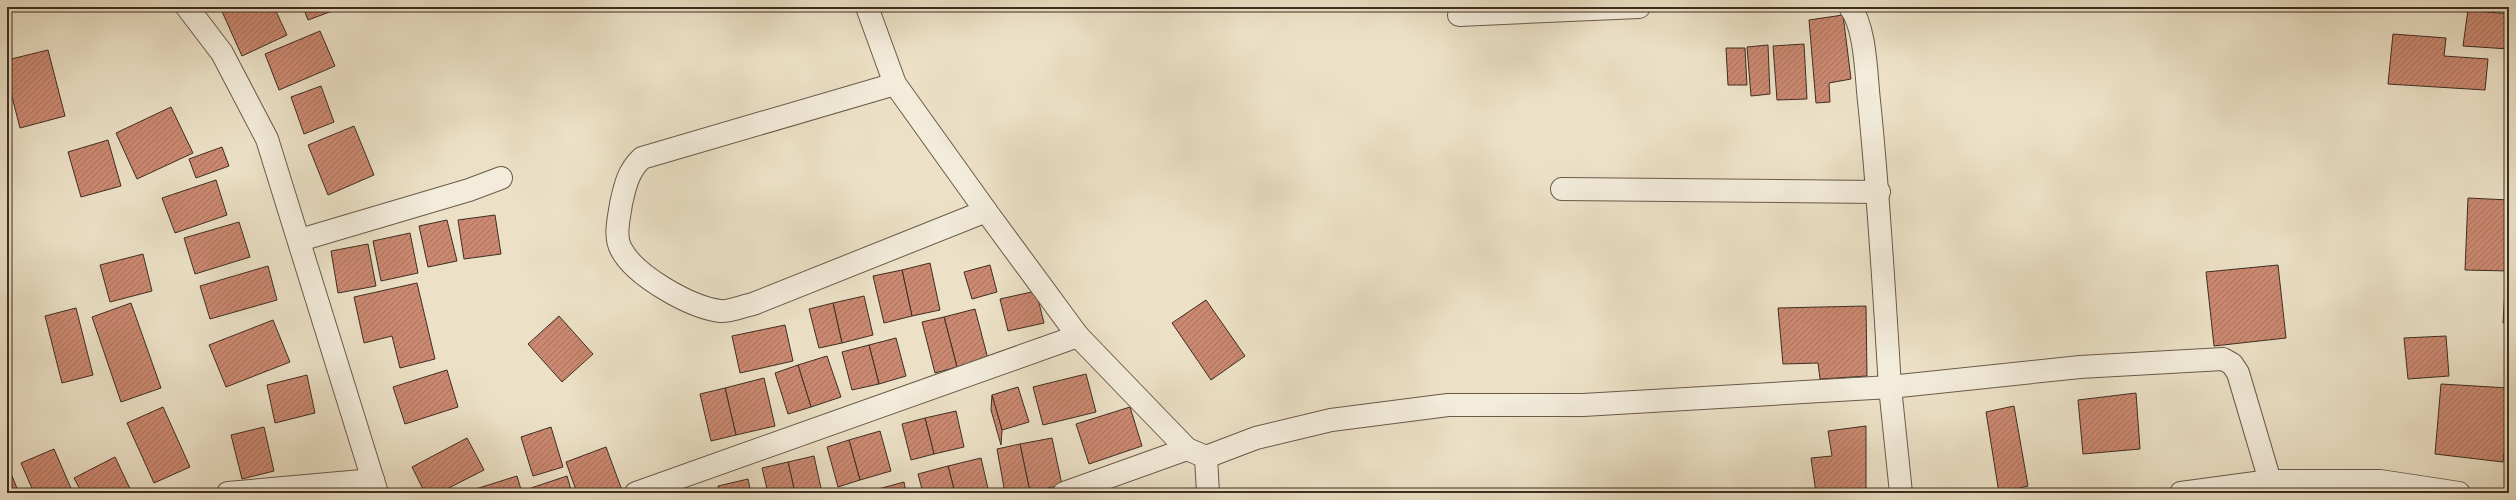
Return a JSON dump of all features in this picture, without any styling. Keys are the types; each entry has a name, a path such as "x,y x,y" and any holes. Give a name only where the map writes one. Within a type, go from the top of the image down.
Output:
{"street":[{"path":"187,7 222,53 267,139 300,240 375,486 228,493"},
{"path":"867,7 895,84 1078,336 1196,453 1208,493"},
{"path":"1459,15 1638,7"},
{"path":"1850,7 1857,15 1863,50 1879,192 1890,387 1901,493"},
{"path":"895,84 642,158 634,166 625,182 617,228 620,249 638,271 696,306 722,311 753,304 986,211"},
{"path":"300,240 469,190 501,178"},
{"path":"1562,189 1879,192"},
{"path":"636,493 1078,336"},
{"path":"1064,493 1196,453 1331,420 1448,405 1583,405 1890,387 2080,367 2223,359 2232,364 2238,372 2270,481"},
{"path":"2181,493 2270,481 2380,481 2459,493"}],"building":[{"path":"220,7 274,7 287,35 242,56"},
{"path":"303,7 343,7 308,20"},
{"path":"2468,10 2509,14 2509,49 2463,46"},
{"path":"1843,15 1851,79 1829,83 1830,102 1816,103 1809,20"},
{"path":"320,31 335,66 279,90 265,54"},
{"path":"2393,34 2446,38 2444,56 2488,59 2485,90 2388,84"},
{"path":"1804,44 1807,99 1777,100 1773,46"},
{"path":"1768,45 1770,94 1751,96 1747,47"},
{"path":"1726,48 1745,48 1747,85 1728,85"},
{"path":"48,50 65,116 20,128 7,77 7,60"},
{"path":"321,86 334,122 304,134 291,97"},
{"path":"171,107 193,153 137,179 116,133"},
{"path":"354,126 374,175 328,195 308,145"},
{"path":"108,140 121,186 81,197 68,152"},
{"path":"222,147 229,166 196,178 189,159"},
{"path":"216,180 227,215 175,233 162,198"},
{"path":"2468,198 2509,200 2509,271 2465,270"},
{"path":"495,215 501,254 464,259 458,220"},
{"path":"447,220 457,261 428,267 419,226"},
{"path":"239,222 250,257 195,274 184,238"},
{"path":"410,233 418,273 381,281 373,241"},
{"path":"368,244 376,286 338,293 331,251"},
{"path":"143,254 152,291 110,302 100,265"},
{"path":"930,263 940,310 912,316 902,270"},
{"path":"990,265 997,292 972,299 964,272"},
{"path":"2278,265 2286,338 2214,346 2206,272"},
{"path":"268,266 277,300 210,319 200,286"},
{"path":"902,270 912,316 884,323 873,276"},
{"path":"417,283 435,359 400,368 392,336 364,343 354,297"},
{"path":"2505,289 2509,289 2509,323 2503,323"},
{"path":"1036,291 1044,323 1008,331 1000,299"},
{"path":"864,296 873,335 842,343 833,303"},
{"path":"1206,300 1245,356 1211,380 1172,323"},
{"path":"131,303 161,388 121,402 92,317"},
{"path":"833,303 842,343 819,348 809,309"},
{"path":"1866,306 1867,376 1820,379 1818,363 1783,364 1778,308"},
{"path":"76,308 93,375 62,383 45,316"},
{"path":"975,309 988,359 957,367 944,317"},
{"path":"559,316 593,354 562,382 528,344"},
{"path":"944,317 957,367 935,373 922,322"},
{"path":"273,320 290,362 226,387 209,345"},
{"path":"785,325 793,361 740,373 732,336"},
{"path":"2446,336 2449,376 2408,379 2404,338"},
{"path":"896,338 906,376 879,384 869,345"},
{"path":"869,345 879,384 852,390 842,352"},
{"path":"827,356 841,397 811,407 798,365"},
{"path":"798,365 811,407 788,414 775,373"},
{"path":"447,370 458,407 405,424 393,387"},
{"path":"1086,374 1096,412 1043,425 1033,387"},
{"path":"307,375 315,413 275,423 267,385"},
{"path":"764,378 775,426 736,435 725,388"},
{"path":"2441,384 2509,388 2509,412 2503,462 2435,454"},
{"path":"1018,387 1029,422 1002,430 992,395"},
{"path":"725,388 736,435 711,441 700,394"},
{"path":"2136,393 2140,449 2083,454 2078,400"},
{"path":"992,395 1002,430 1001,445 991,410"},
{"path":"2014,406 2028,486 1999,493 1986,412"},
{"path":"163,407 190,467 154,483 127,423"},
{"path":"1130,407 1142,446 1089,464 1076,424"},
{"path":"956,411 964,447 934,454 925,418"},
{"path":"925,418 934,454 911,460 902,424"},
{"path":"1866,426 1866,493 1816,493 1811,458 1832,456 1828,431"},
{"path":"264,427 274,471 242,479 231,435"},
{"path":"551,427 563,467 533,476 521,437"},
{"path":"880,431 891,471 860,480 849,440"},
{"path":"467,438 484,470 439,493 425,493 412,467"},
{"path":"1052,438 1062,485 1030,492 1020,444"},
{"path":"849,440 860,480 838,487 827,447"},
{"path":"1020,444 1030,492 1005,493 997,449"},
{"path":"606,447 623,493 577,493 566,462"},
{"path":"54,449 73,493 34,493 21,463"},
{"path":"814,456 822,493 795,493 788,462"},
{"path":"115,457 132,493 82,493 74,478"},
{"path":"981,458 989,493 955,493 948,466"},
{"path":"788,462 795,493 768,493 762,468"},
{"path":"7,464 19,493 7,493"},
{"path":"948,466 955,493 923,493 918,474"},
{"path":"517,476 522,493 466,493 466,492"},
{"path":"567,476 572,493 532,493 531,488"},
{"path":"748,479 751,493 720,493 718,486"},
{"path":"904,482 906,493 871,493 871,491"}]}
